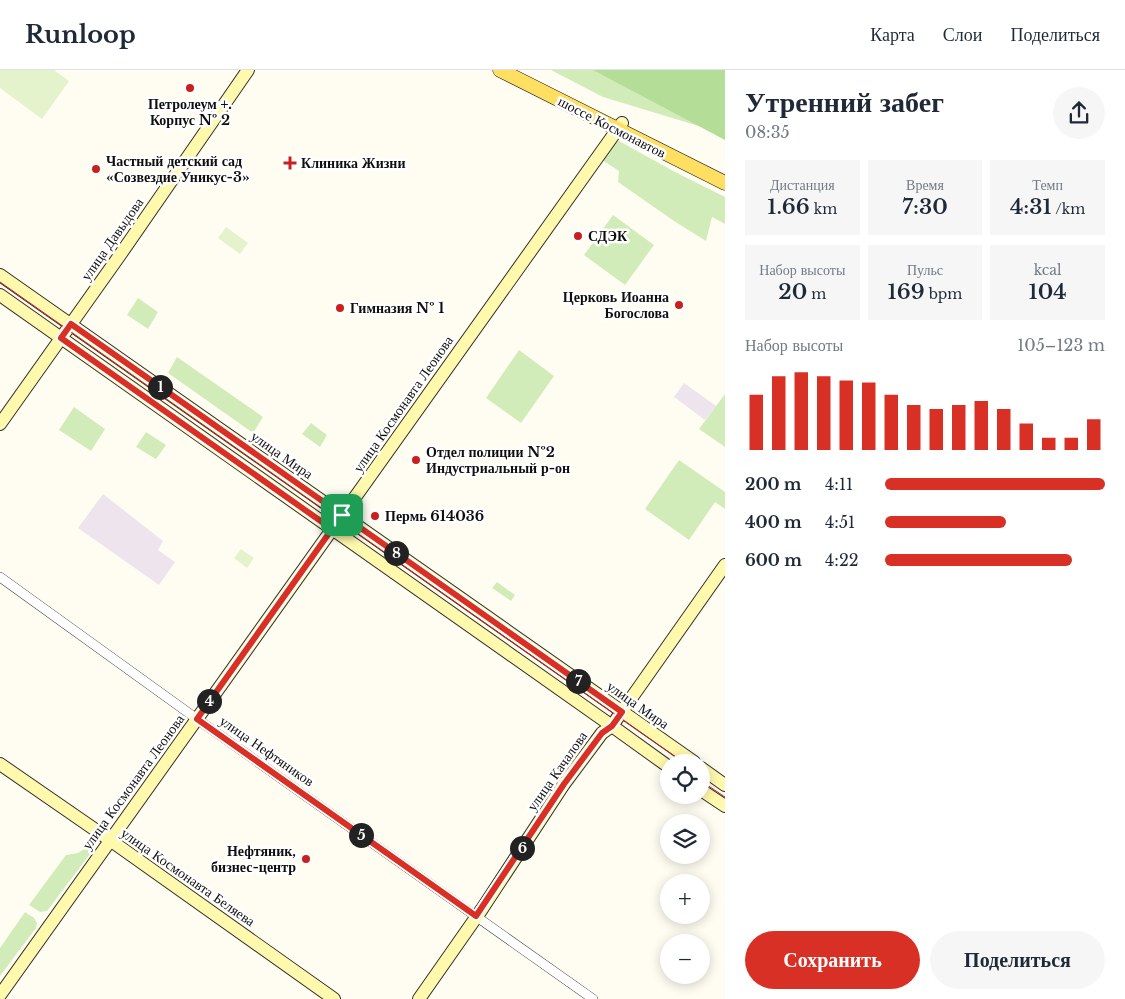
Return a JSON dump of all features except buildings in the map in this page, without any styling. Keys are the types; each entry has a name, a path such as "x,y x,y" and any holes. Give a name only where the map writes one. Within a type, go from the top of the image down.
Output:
{"main road":[{"name":"улица Давыдова","path":"0,424 248,70"},
{"name":"шоссе Космонавтов","path":"500,70 725,174"},
{"name":"шоссе Космонавтов","path":"518,70 725,183"},
{"name":"улица Космонавта Леонова","path":"0,995 620,126"},
{"name":"улица Мира","path":"0,275 682,754"},
{"path":"0,295 660,761"},
{"name":"улица Качалова","path":"419,999 564,784 602,733 612,726 725,565"},
{"name":"улица Космонавта Беляева","path":"0,764 334,999"},
{"path":"710,774 725,785"},
{"path":"710,796 725,806"}],"street":[{"name":"улица Нефтяников","path":"0,577 592,999"}],"shaded area":[{"path":"684,383 716,406 705,420 674,397"},
{"path":"103,494 163,541 158,550 175,562 159,585 78,528"}],"green space":[{"path":"0,70 54,70 69,81 42,119 0,88"},
{"path":"551,70 725,70 725,134 603,97"},
{"path":"593,70 725,70 725,140"},
{"path":"619,141 725,197 725,224 712,217 706,241 618,182 619,171 602,160 614,143"},
{"path":"613,215 654,245 625,285 584,255"},
{"path":"226,227 248,243 240,254 218,238"},
{"path":"138,298 158,312 148,329 127,315"},
{"path":"519,350 554,376 521,423 486,398"},
{"path":"177,357 263,417 253,433 168,373"},
{"path":"725,394 725,447 699,429"},
{"path":"74,407 105,429 91,451 59,430"},
{"path":"311,423 327,435 320,447 302,434"},
{"path":"146,432 166,445 156,459 136,447"},
{"path":"679,460 725,492 725,509 715,502 689,540 645,509"},
{"path":"241,549 254,558 247,568 234,558"},
{"path":"497,582 515,595 511,601 492,588"},
{"path":"90,845 96,846 47,911 40,912 29,905 66,855 78,853"},
{"path":"25,912 34,918 37,923 36,928 0,976 0,948"}],"tram line":[{"path":"0,282 672,754"},
{"path":"710,787 725,797"}],"place":[{"name":"Петролеум +. Корпус № 2","path":"190,88"},
{"name":"Клиника Жизни","path":"290,163"},
{"name":"Частный детский сад «Созвездие Уникус-3»","path":"96,169"},
{"name":"СДЭК","path":"578,236"},
{"name":"Церковь Иоанна Богослова","path":"679,305"},
{"name":"Гимназия № 1","path":"340,308"},
{"name":"Отдел полиции №2 Индустриальный р-он","path":"416,460"},
{"name":"Пермь 614036","path":"375,516"},
{"name":"Нефтяник, бизнес-центр","path":"306,859"}],"route":[{"path":"71,324 342,515 622,712 612,726 602,733 564,784 476,916 197,719 332,529 61,338 71,324"}]}
